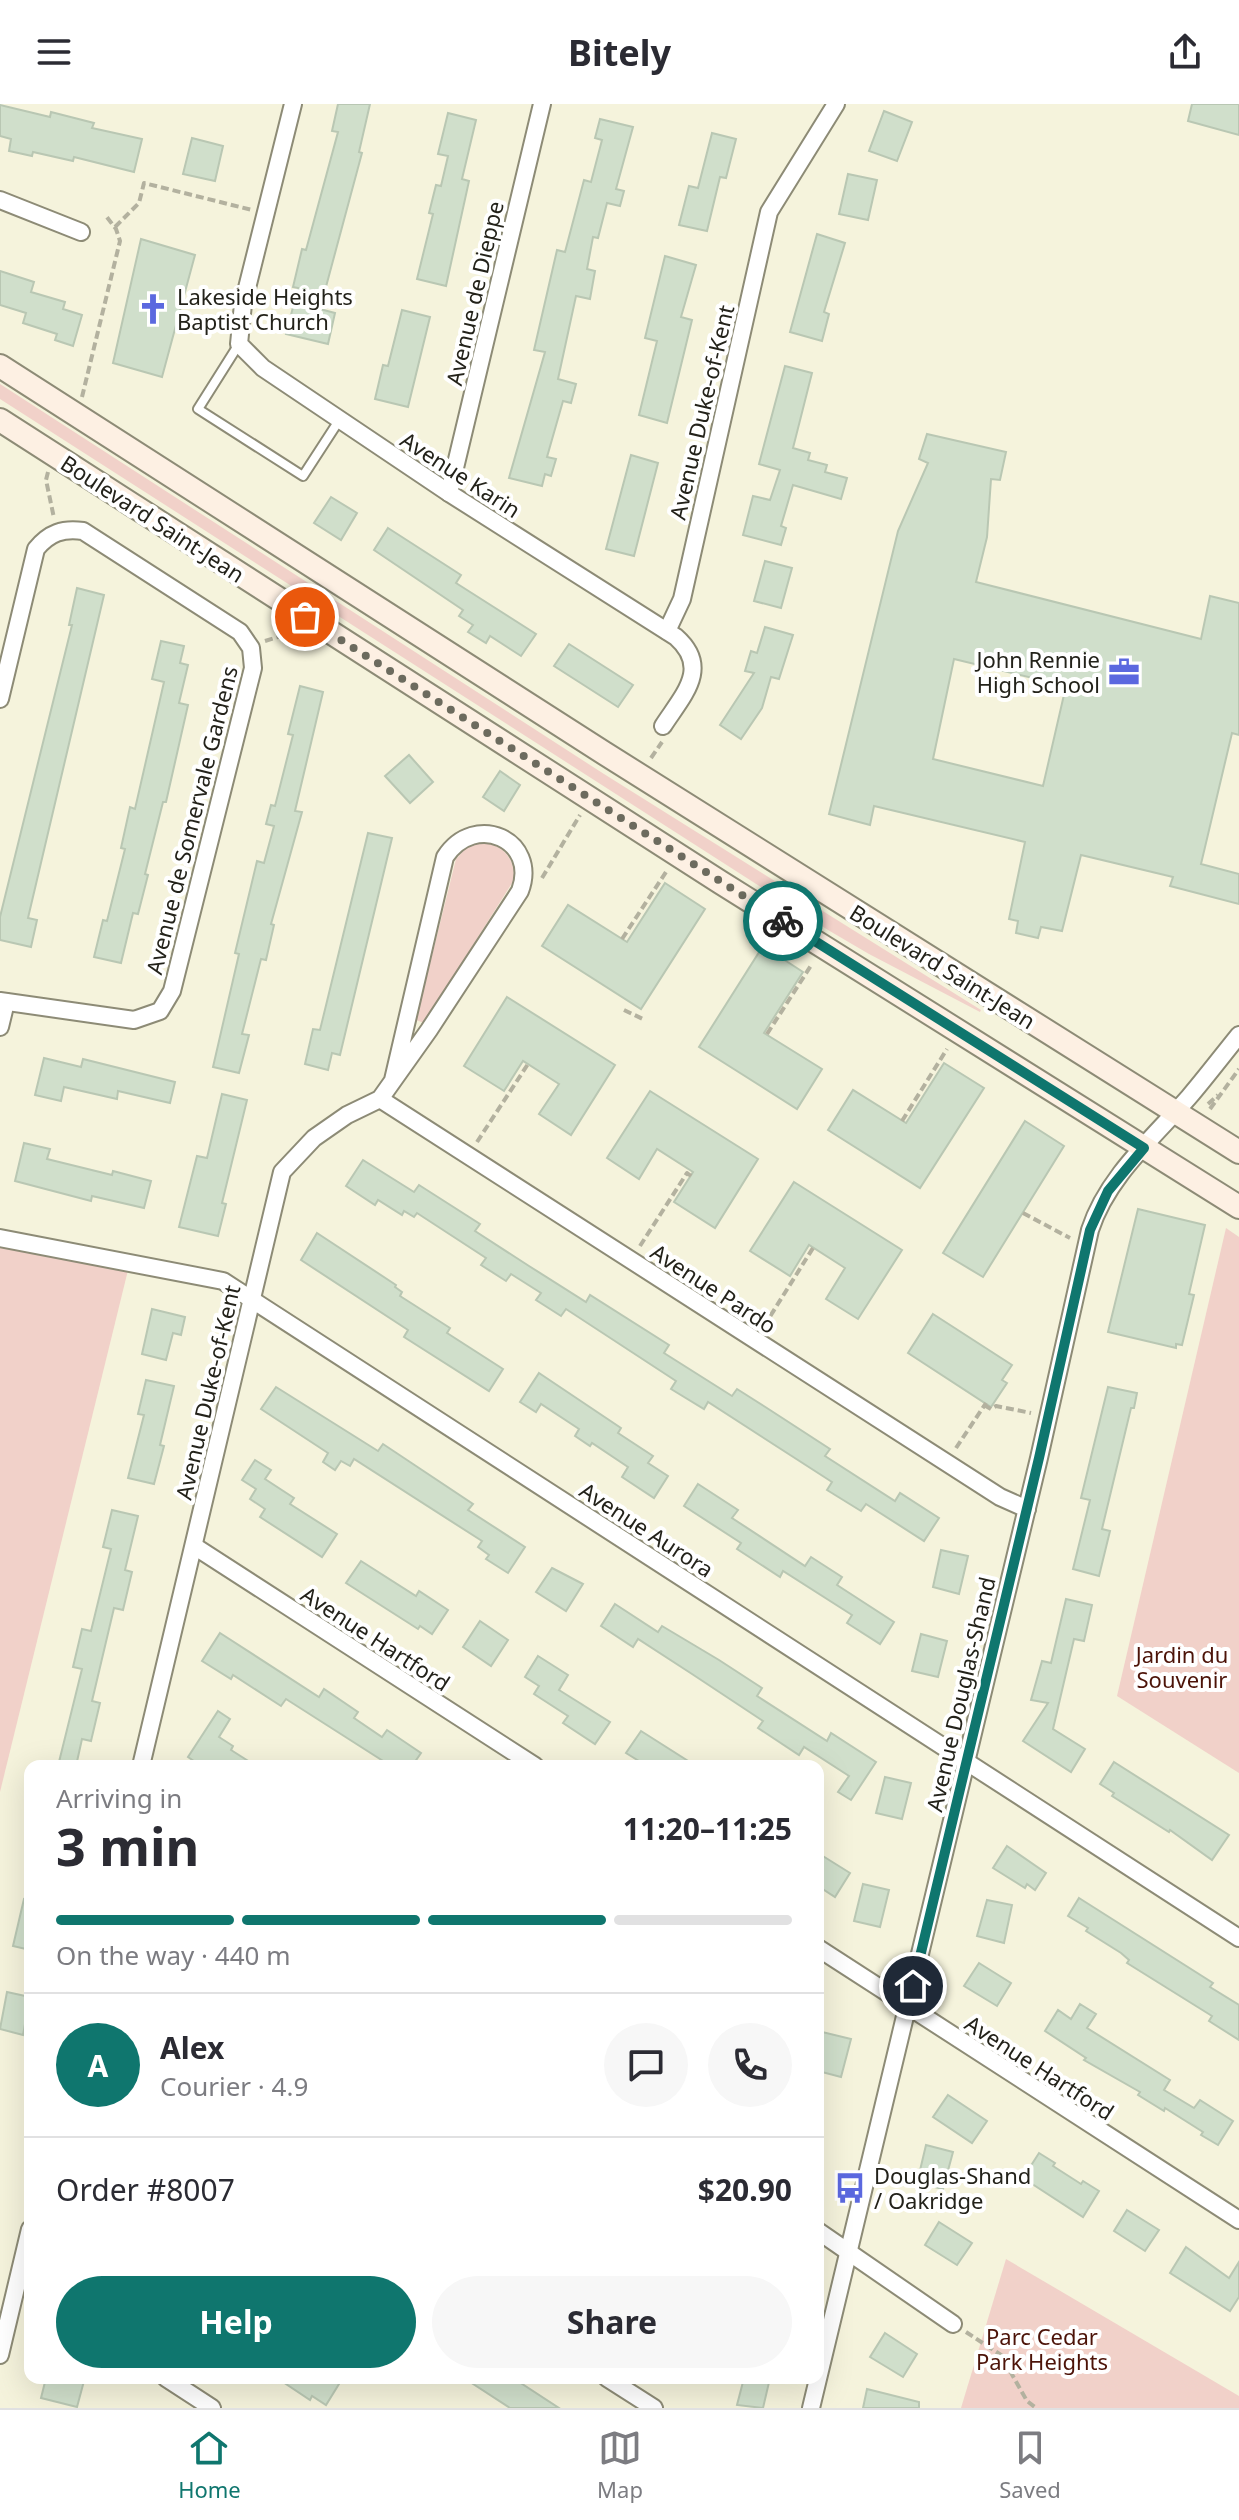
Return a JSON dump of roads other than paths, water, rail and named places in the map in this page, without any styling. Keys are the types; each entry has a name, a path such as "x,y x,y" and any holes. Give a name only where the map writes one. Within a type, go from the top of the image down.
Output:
{"main road":[{"name":"Boulevard Saint-Jean","path":"0,366 604,753 1239,1152"},
{"name":"Boulevard Saint-Jean","path":"0,420 720,882 1239,1207"}],"street":[{"path":"239,344 243,304 293,104"},
{"name":"Avenue de Dieppe","path":"449,493 542,104"},
{"name":"Avenue Duke-of-Kent","path":"667,631 682,599 769,212 836,104"},
{"path":"0,200 81,232"},
{"name":"Avenue Karin","path":"239,344 263,368 449,493 667,631"},
{"name":"Avenue de Somervale Gardens","path":"0,699 36,549 45,538 57,532 83,531 240,632 251,648 253,668 180,960 172,991 160,1011 134,1020 3,1002"},
{"path":"663,733 690,682 694,661 686,646 667,631"},
{"name":"Avenue Duke-of-Kent","path":"142,1760 282,1172 314,1138 347,1115 380,1099 393,1080 520,891 524,875 521,859 513,846 495,834 470,835 456,843 445,857 393,1080"},
{"path":"0,1027 3,1002"},
{"name":"Avenue Douglas-Shand","path":"824,2355 967,1763 1093,1220 1108,1191 1239,1035"},
{"name":"Avenue Pardo","path":"380,1099 1000,1497 1027,1509"},
{"name":"Avenue Aurora","path":"0,1238 223,1281 1239,1938"},
{"name":"Avenue Hartford","path":"194,1546 526,1760"},
{"name":"Avenue Hartford","path":"824,1952 1239,2220"},
{"path":"824,2235 953,2324"},
{"path":"0,2355 24,2285"},
{"path":"175,2384 212,2408"},
{"path":"616,2384 654,2408"},
{"name":"Avenue Douglas-Shand","path":"811,2408 817,2384"}],"lane":[{"path":"239,344 198,409 303,476 340,419"}],"place":[{"name":"Lakeside Heights Baptist Church","path":"153,309"},
{"name":"John Rennie High School","path":"1124,672"},
{"name":"Douglas-Shand / Oakridge","path":"850,2188"}],"park label":[{"name":"Jardin du Souvenir","path":"1182,1666"},
{"name":"Parc Cedar Park Heights","path":"1042,2348"}]}
